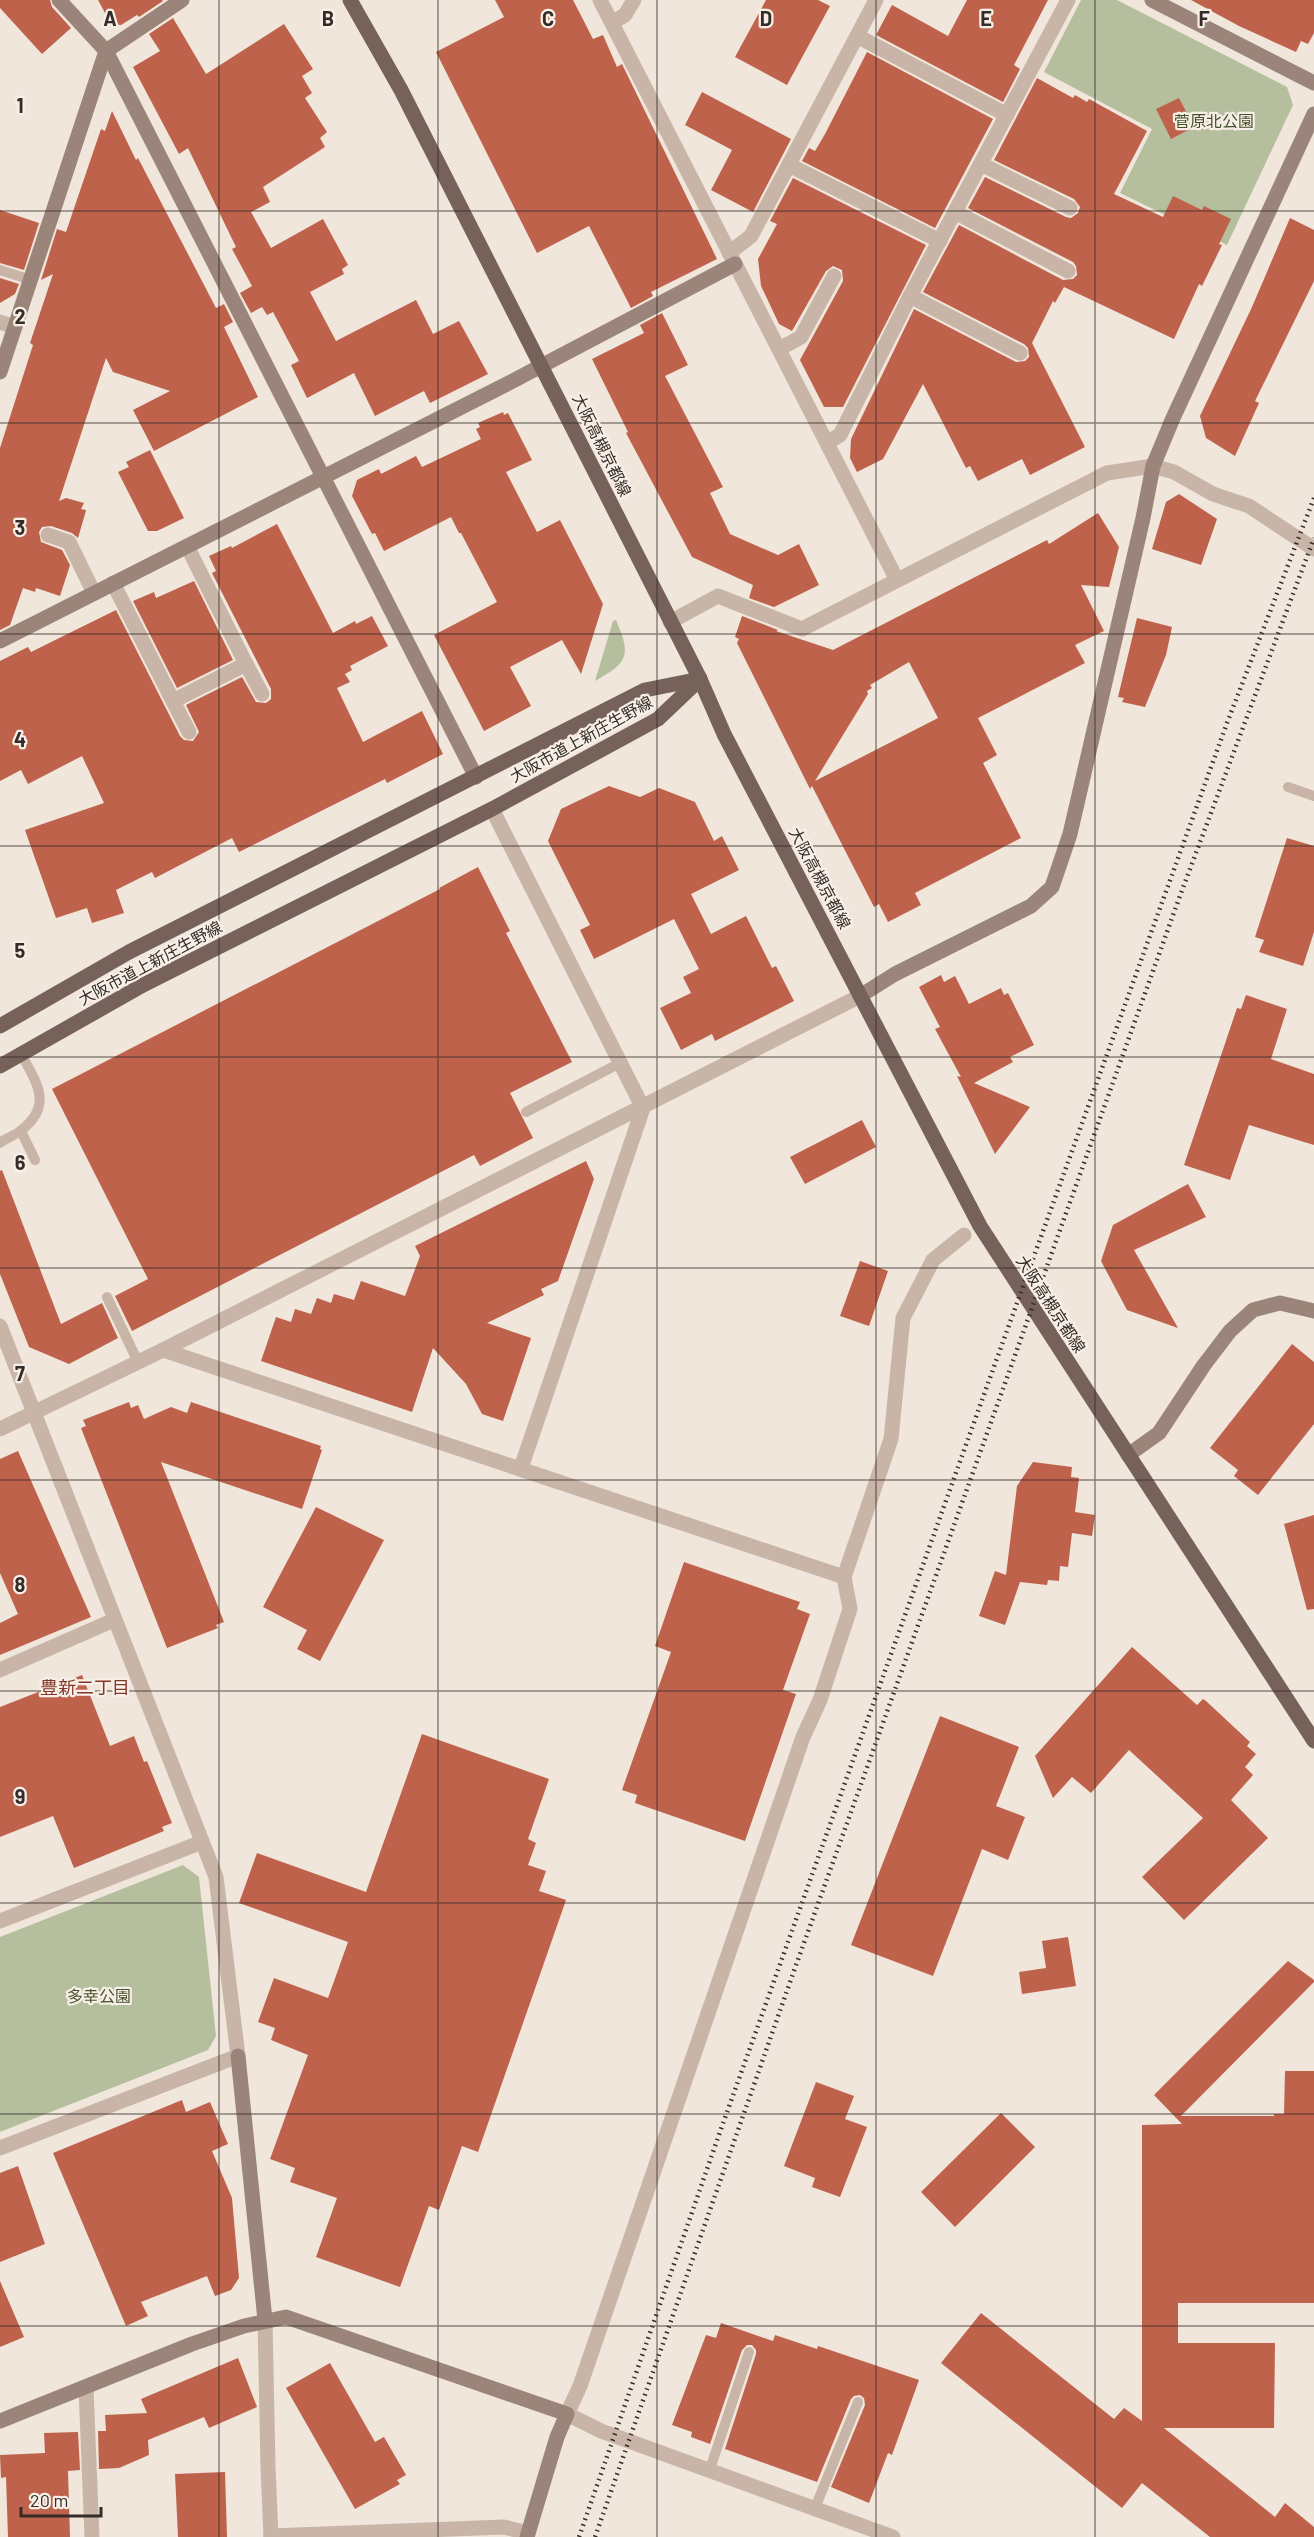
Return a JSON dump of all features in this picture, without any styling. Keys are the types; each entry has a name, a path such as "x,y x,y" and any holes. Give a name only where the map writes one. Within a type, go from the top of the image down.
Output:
{"main road":[{"name":"大阪高槻京都線","path":"350,0 401,90 700,679 724,734 980,1226 1314,1741"},
{"name":"大阪市道上新庄生野線","path":"0,1026 129,952 645,690 700,679"},
{"name":"大阪市道上新庄生野線","path":"0,1066 143,986 492,808 658,719 700,679"}],"street":[{"path":"59,0 106,51 476,777"},
{"path":"0,372 7,325 31,280 106,51 182,0"},
{"path":"600,0 897,580"},
{"path":"613,22 624,15 634,0"},
{"path":"0,641 542,365 732,259 751,236 876,0"},
{"path":"828,442 840,435 910,296 1068,0"},
{"path":"1152,0 1314,83"},
{"path":"857,36 1007,115"},
{"path":"0,1429 163,1350 643,1108 860,996 895,974 1031,906 1052,887 1070,834 1153,466 1178,407 1314,114"},
{"path":"981,164 1070,208"},
{"path":"789,165 940,241"},
{"path":"955,212 1068,271"},
{"path":"779,349 801,337 834,276"},
{"path":"910,296 1020,353"},
{"path":"670,622 718,596 802,628 1107,473 1153,466 1174,472 1213,494 1249,506 1314,549"},
{"path":"48,535 69,542 94,593"},
{"path":"187,546 262,694"},
{"path":"113,583 189,732"},
{"path":"173,701 246,663"},
{"path":"492,808 643,1108 521,1468"},
{"path":"0,1326 216,1877 238,2056 265,2320 267,2467 271,2536 504,2527 528,2535 557,2437 580,2386 802,1737 820,1700 850,1610 844,1577 891,1439 903,1318 933,1260 964,1235"},
{"path":"1128,1455 1159,1433 1204,1365 1230,1331 1253,1310 1280,1303 1314,1311"},
{"path":"163,1350 844,1577"},
{"path":"0,1670 114,1620"},
{"path":"0,1922 202,1842"},
{"path":"0,2148 238,2056"},
{"path":"0,2421 192,2344 265,2320 286,2317 567,2414 601,2431 893,2537"},
{"path":"86,2388 92,2537"}],"lane":[{"path":"0,270 31,280"},
{"path":"1288,787 1314,796"},
{"path":"0,1143 21,1131 36,1114 41,1104 41,1094 21,1054"},
{"path":"526,1112 620,1064"},
{"path":"21,1131 35,1160"},
{"path":"107,1297 138,1362"},
{"path":"710,2469 749,2352"},
{"path":"815,2508 858,2402"}],"green space":[{"name":"菅原北公園","path":"1081,0 1117,0 1287,87 1293,105 1227,245 1120,193 1152,129 1044,72"},
{"path":"616,620 624,642 624,656 621,663 595,681 613,621"},
{"name":"多幸公園","path":"183,1865 199,1877 216,2036 208,2050 0,2132 0,1937"}],"building":[{"path":"0,0 50,0 52,7 71,28 42,54 0,8"},
{"path":"98,0 163,1 139,17 137,15 121,25 111,24"},
{"path":"495,0 573,0 593,39 603,35 617,67 622,64 717,259 651,292 653,296 631,308 589,226 537,253 436,52 504,17"},
{"path":"766,0 818,0 830,6 787,85 735,57"},
{"path":"967,0 1048,0 1014,65 1020,69 1003,102 876,35 892,5 948,36"},
{"path":"1191,0 1314,0 1314,33 1308,44 1301,41 1296,52 1239,26"},
{"path":"173,18 206,74 284,24 313,69 302,76 312,93 305,98 327,132 320,138 325,147 263,187 270,202 251,212 271,248 323,219 348,265 342,269 344,274 310,292 336,341 416,300 433,334 459,321 488,374 430,403 424,391 375,416 354,373 307,398 291,365 299,361 273,312 267,315 262,307 251,313 240,293 252,286 232,249 236,247 188,148 179,154 133,67 160,51 149,34"},
{"path":"867,52 993,119 935,228 802,161 809,148 815,151"},
{"path":"1037,78 1073,98 1075,95 1087,102 1089,99 1147,131 1114,194 1163,217 1173,196 1202,210 1204,206 1231,219 1219,244 1222,245 1202,286 1199,284 1174,339 1064,287 1055,303 1053,301 1032,343 1085,447 1030,475 1022,459 978,481 970,466 966,468 923,384 883,459 857,472 850,458 851,439 914,309 1016,362 1025,361 1029,357 1028,348 1024,344 923,292 959,225 1063,280 1073,279 1077,275 1073,262 968,208 985,177 1066,217 1071,218 1078,213 1080,207 1074,199 994,160"},
{"path":"702,92 791,139 753,212 711,190 732,150 685,125"},
{"path":"1179,98 1194,127 1171,139 1156,109"},
{"path":"112,111 216,308 224,304 233,322 224,327 258,397 154,451 133,410 170,391 113,372 106,358 59,501 66,498 84,503 81,509 86,510 78,538 72,533 51,526 42,527 39,532 41,542 62,550 70,565 60,596 36,588 35,592 23,588 10,625 0,630 0,448 33,345 30,343 53,274 41,280 57,229 66,232 101,129 105,131"},
{"path":"793,178 926,245 843,407 824,407 800,360 843,281 842,270 833,266 826,271 792,331 779,324 761,286 758,259 777,224 770,221"},
{"path":"0,210 39,223 24,270 0,263"},
{"path":"1290,218 1314,230 1314,281 1255,401 1259,403 1235,456 1206,438 1200,416 1252,307"},
{"path":"0,278 19,284 15,294 0,303"},
{"path":"662,313 688,365 665,376 723,487 710,493 730,534 778,555 799,544 819,585 774,607 749,598 753,585 692,557 626,433 628,432 592,359 644,333 640,325"},
{"path":"503,412 504,415 508,413 532,460 506,472 537,532 560,520 603,604 581,674 562,640 510,667 531,706 484,731 434,635 497,602 461,533 451,517 384,551 375,533 372,534 352,496 357,480 379,469 381,474 416,456 422,467 481,439 476,429 480,427 478,423"},
{"path":"150,450 184,518 157,531 148,531 118,472 129,467 126,462"},
{"path":"1179,494 1217,519 1201,565 1152,549 1166,502"},
{"path":"1098,513 1119,547 1109,587 1081,585 1104,631 1075,645 1085,663 978,718 997,755 983,763 1021,838 915,893 921,905 888,922 879,904 874,907 812,786 810,789 737,643 739,639 735,637 742,616 778,630 776,631 833,650 1047,540 1049,544","holes":["909,662 938,718 815,781 868,694 867,691 872,688 870,685"]},
{"path":"277,524 333,633 355,621 356,624 372,616 388,646 350,666 352,670 345,674 350,682 337,688 363,742 422,711 443,754 387,783 385,779 239,852 232,838 155,878 152,872 116,890 124,913 92,923 87,908 56,918 25,830 104,803 82,756 28,784 21,770 0,781 0,661 28,647 31,652 116,610 180,736 184,740 193,741 199,732 186,705 242,677 256,702 266,703 271,699 271,689 212,573 216,571 209,556 231,546 232,548"},
{"path":"194,581 233,660 177,688 133,601 154,592 156,598"},
{"path":"1137,618 1172,627 1166,655 1145,707 1122,702 1124,698 1118,697"},
{"path":"609,786 640,797 659,788 695,802 714,841 722,836 739,870 691,894 711,934 746,916 772,968 776,966 794,1001 715,1041 712,1034 681,1050 660,1008 691,993 683,977 699,969 674,919 594,959 580,930 590,925 548,841 561,809"},
{"path":"1287,838 1314,846 1314,932 1303,966 1259,952 1264,940 1255,937"},
{"path":"478,867 510,931 506,933 572,1062 510,1093 533,1138 480,1166 474,1155 132,1331 115,1296 148,1279 52,1089 440,889"},
{"path":"941,975 944,982 955,976 969,1004 1001,988 1004,995 1008,993 1034,1045 1010,1057 1013,1062 974,1083 1030,1107 995,1154 957,1076 961,1077 935,1029 940,1027 919,987"},
{"path":"1246,995 1287,1009 1271,1059 1314,1074 1314,1145 1249,1125 1230,1180 1184,1165 1237,1008 1241,1009"},
{"path":"862,1120 876,1147 805,1184 790,1157"},
{"path":"586,1161 594,1179 558,1281 541,1289 544,1295 487,1323 531,1338 503,1421 482,1414 466,1384 433,1348 412,1412 261,1361 276,1317 291,1322 295,1309 311,1314 317,1298 331,1303 334,1294 354,1300 361,1281 405,1296 420,1256 415,1246"},
{"path":"2,1170 61,1324 102,1303 118,1338 69,1364 29,1347 0,1274 0,1171"},
{"path":"1188,1184 1206,1217 1134,1250 1178,1328 1127,1310 1101,1261 1113,1225"},
{"path":"860,1261 888,1271 869,1326 840,1316"},
{"path":"1292,1344 1314,1362 1314,1424 1258,1495 1234,1476 1238,1470 1210,1448"},
{"path":"129,1402 131,1408 138,1405 144,1419 171,1407 187,1413 191,1402 321,1446 322,1450 302,1509 161,1462 224,1622 216,1625 218,1628 167,1648 81,1428 86,1426 83,1420"},
{"path":"18,1451 91,1617 0,1655 0,1623 18,1614 0,1573 0,1459"},
{"path":"1033,1462 1072,1467 1071,1477 1079,1478 1075,1512 1095,1515 1092,1536 1072,1533 1068,1567 1060,1566 1059,1581 1048,1580 1047,1585 1020,1582 1005,1625 979,1616 995,1571 1006,1575 1017,1486"},
{"path":"316,1507 384,1540 320,1661 297,1649 307,1630 263,1607"},
{"path":"1314,1515 1314,1609 1307,1610 1284,1524"},
{"path":"684,1562 800,1602 797,1609 810,1614 783,1690 796,1694 745,1841 635,1803 637,1795 622,1790 671,1652 655,1646"},
{"path":"1132,1647 1197,1705 1203,1699 1206,1701 1250,1742 1247,1746 1256,1754 1245,1767 1253,1775 1231,1800 1268,1838 1184,1920 1142,1877 1203,1818 1129,1750 1091,1793 1072,1777 1053,1798 1035,1756"},
{"path":"82,1675 110,1746 134,1736 144,1762 147,1761 172,1823 162,1827 164,1831 74,1868 53,1816 0,1837 0,1707"},
{"path":"940,1716 1019,1747 996,1806 1025,1817 1008,1860 982,1849 933,1976 851,1945"},
{"path":"422,1734 549,1779 528,1839 536,1843 528,1865 546,1871 539,1891 566,1900 478,2152 462,2146 439,2210 429,2206 400,2287 316,2257 337,2198 290,2182 295,2168 270,2159 308,2055 271,2040 275,2028 258,2022 274,1978 328,1998 348,1942 239,1903 257,1853 366,1892"},
{"path":"1068,1937 1076,1986 1022,1994 1019,1972 1046,1968 1042,1941"},
{"path":"1288,1961 1314,1982 1181,2116 1274,2116 1274,2114 1284,2114 1285,2071 1314,2071 1314,2303 1178,2303 1178,2343 1275,2343 1274,2428 1164,2428 1275,2517 1285,2503 1314,2527 1314,2537 1210,2537 1142,2483 1122,2508 941,2363 981,2313 1114,2419 1124,2408 1142,2421 1142,2125 1182,2124 1154,2095"},
{"path":"816,2082 854,2096 845,2119 867,2127 840,2197 812,2187 815,2178 784,2166"},
{"path":"182,2100 186,2112 210,2102 228,2144 212,2151 232,2198 239,2278 231,2290 215,2296 207,2276 141,2302 148,2316 126,2326 53,2153"},
{"path":"1001,2113 1035,2147 955,2227 921,2192"},
{"path":"18,2166 45,2244 0,2262 0,2173"},
{"path":"0,2281 24,2337 0,2347"},
{"path":"721,2323 773,2341 775,2335 817,2349 818,2346 919,2380 892,2455 888,2453 869,2503 831,2487 865,2405 864,2398 860,2395 851,2399 817,2482 725,2449 756,2354 752,2345 747,2345 742,2350 710,2444 691,2437 692,2432 672,2425 706,2335 716,2338"},
{"path":"238,2358 257,2407 209,2428 204,2417 148,2440 149,2455 119,2468 99,2469 98,2431 106,2431 105,2415 147,2413 141,2399"},
{"path":"330,2363 375,2442 384,2437 406,2475 397,2480 400,2484 355,2509 286,2388"},
{"path":"78,2432 80,2470 68,2471 70,2537 8,2537 6,2477 1,2478 0,2455 45,2453 44,2433"},
{"path":"225,2472 227,2537 178,2537 175,2474"}],"railway":[{"path":"579,2537 721,2129 996,1361 1227,723 1314,498"},
{"path":"595,2537 795,1968 1181,893 1314,538"}],"district":[{"name":"豊新二丁目","path":"85,1688"}]}
